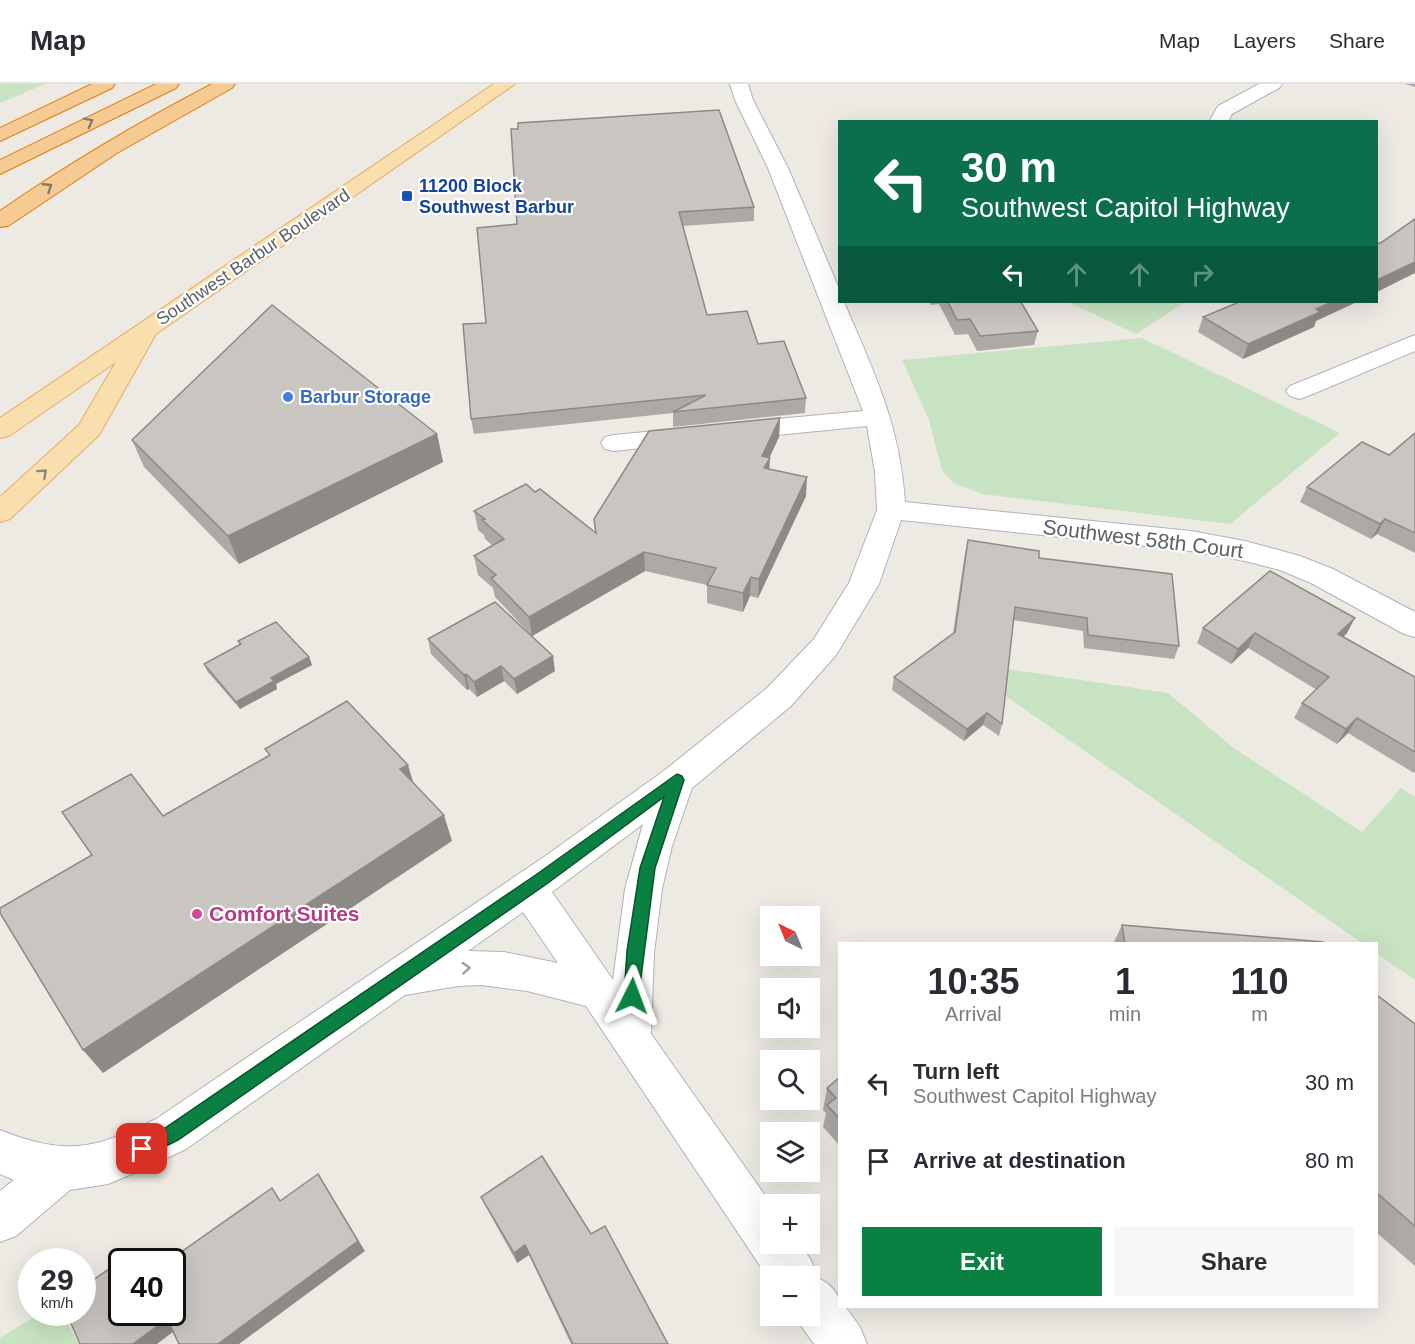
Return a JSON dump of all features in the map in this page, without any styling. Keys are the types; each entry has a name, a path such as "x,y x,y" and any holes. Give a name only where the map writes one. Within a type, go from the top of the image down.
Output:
{"highway":[{"path":"0,135 54,107 106,84"},
{"path":"0,168 171,84"},
{"path":"0,221 102,153 226,84"},
{"path":"0,124 54,107"}],"main road":[{"name":"Southwest Barbur Boulevard","path":"0,430 506,84"},
{"path":"0,513 90,429 148,328"}],"street":[{"path":"0,1151 37,1167 60,1170 92,1166 127,1157 171,1134 528,888 677,780 779,698 825,647 864,584 891,510 886,451 878,417 778,168 744,100 739,84"},
{"path":"1219,120 1225,110 1273,84"},
{"path":"1299,391 1415,342"},
{"path":"614,443 878,417"},
{"name":"Southwest 58th Court","path":"891,510 1191,541 1245,551 1290,563 1322,576 1415,626"},
{"path":"631,1038 632,974 641,904 648,868 677,780"},
{"path":"528,888 760,1227"},
{"path":"388,983 429,971 472,967 507,968 599,992"},
{"path":"0,1220 60,1170"},
{"path":"820,1312 843,1344"}],"green space":[{"path":"0,84 45,84 0,103"},
{"path":"1070,303 1183,303 1136,334"},
{"path":"1142,338 1340,433 1230,524 982,494 954,483 942,471 929,420 902,360"},
{"path":"955,661 1168,693 1235,749 1362,832 1401,788 1415,797 1415,980 1378,955 1378,942 1361,942"},
{"path":"19,1326 69,1326 79,1344 0,1344 0,1338"}],"building":[{"path":"719,110 754,207 679,212 707,315 747,311 758,344 784,341 806,398 673,412 706,395 471,419 463,324 486,323 477,228 517,224 511,129 518,129 518,123"},
{"path":"1415,219 1415,262 1378,280 1378,244"},
{"path":"948,303 1022,303 1038,331 980,336 970,319 957,320"},
{"path":"1237,303 1330,303 1316,309 1320,312 1248,344 1203,317"},
{"name":"Barbur Storage","path":"272,305 437,434 228,536 132,440"},
{"path":"780,418 762,456 770,458 764,468 807,477 759,579 751,577 743,593 707,585 716,568 644,552 529,617 491,578 496,575 474,556 504,539 474,511 526,484 535,492 540,489 596,533 594,519 649,431"},
{"path":"1415,433 1415,533 1385,519 1380,524 1307,487 1362,442 1389,455"},
{"path":"968,540 1039,551 1039,558 1172,574 1179,646 1088,635 1087,618 1015,607 1002,724 987,713 967,729 894,677 955,632"},
{"path":"1270,571 1355,618 1338,634 1415,677 1415,752 1357,718 1346,729 1302,703 1329,677 1255,633 1238,649 1203,628"},
{"path":"495,602 553,656 514,679 501,666 474,682 428,639"},
{"path":"276,622 309,657 271,678 274,681 236,702 204,664 241,644 238,641"},
{"name":"Comfort Suites","path":"347,701 408,765 400,769 444,815 83,1050 0,913 0,908 92,855 62,812 131,774 163,816 270,755 265,749"},
{"path":"1122,925 1323,942 1125,942"},
{"path":"1378,996 1415,1024 1415,1226 1378,1194"},
{"path":"838,1079 838,1117 827,1105 836,1098 827,1088"},
{"path":"542,1156 591,1234 605,1226 668,1344 573,1344 525,1245 514,1253 481,1197"},
{"path":"318,1174 358,1241 218,1344 179,1344 170,1326 186,1326 186,1249 272,1188 280,1201"},
{"path":"108,1270 108,1326 157,1326 133,1344 80,1344 72,1326 96,1326 96,1278"}],"place":[{"name":"11200 Block Southwest Barbur","path":"407,196"},
{"name":"Barbur Storage","path":"288,397"},
{"name":"Comfort Suites","path":"197,914"}],"route":[{"path":"142,1149 171,1134 542,878 677,780 648,868 632,974 632,996"}]}
